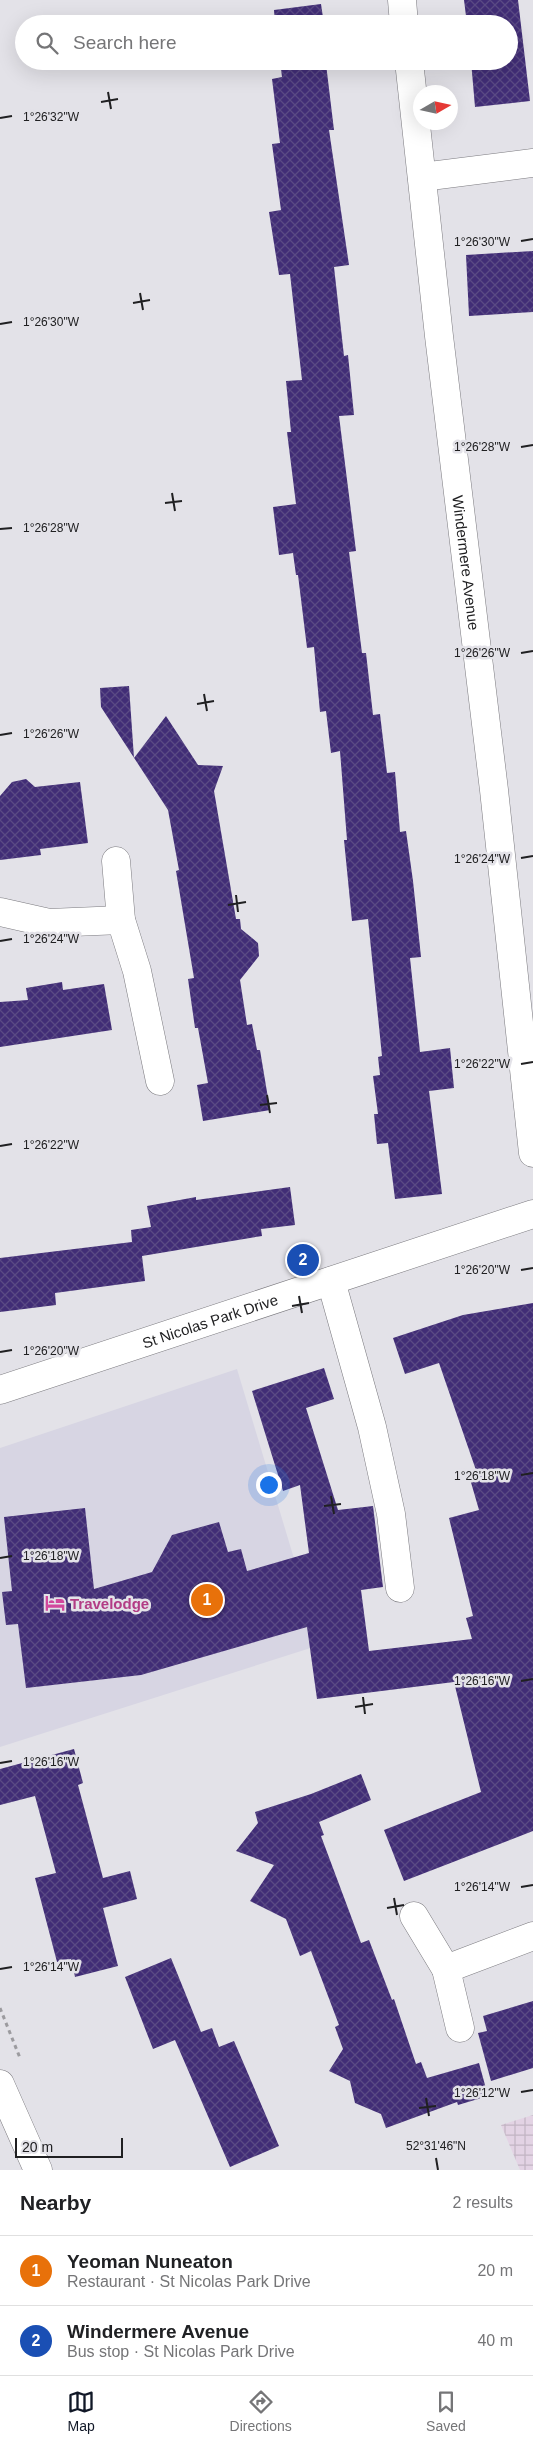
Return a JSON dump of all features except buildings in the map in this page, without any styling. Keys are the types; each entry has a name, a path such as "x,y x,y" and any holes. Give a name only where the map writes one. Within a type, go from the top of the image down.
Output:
{"street":[{"path":"402,0 403,15"},
{"name":"Windermere Avenue","path":"410,70 439,336 494,790 533,1153"},
{"path":"422,177 533,163"},
{"path":"116,861 121,920 137,970 160,1081"},
{"path":"0,912 49,923 121,920"},
{"name":"St Nicolas Park Drive","path":"0,1390 533,1214"},
{"path":"330,1281 372,1427 390,1514 400,1588"},
{"path":"414,1916 446,1969 460,2028"},
{"path":"446,1969 533,1936"},
{"path":"0,2084 38,2170"}],"shaded area":[{"path":"237,1369 320,1645 0,1747 0,1448"},
{"path":"533,2115 533,2170 520,2170 501,2125"}],"place":[{"name":"Windermere Avenue","path":"303,1260"},
{"name":"Yeoman Nuneaton","path":"207,1600"},
{"name":"Travelodge","path":"55,1603"}]}
